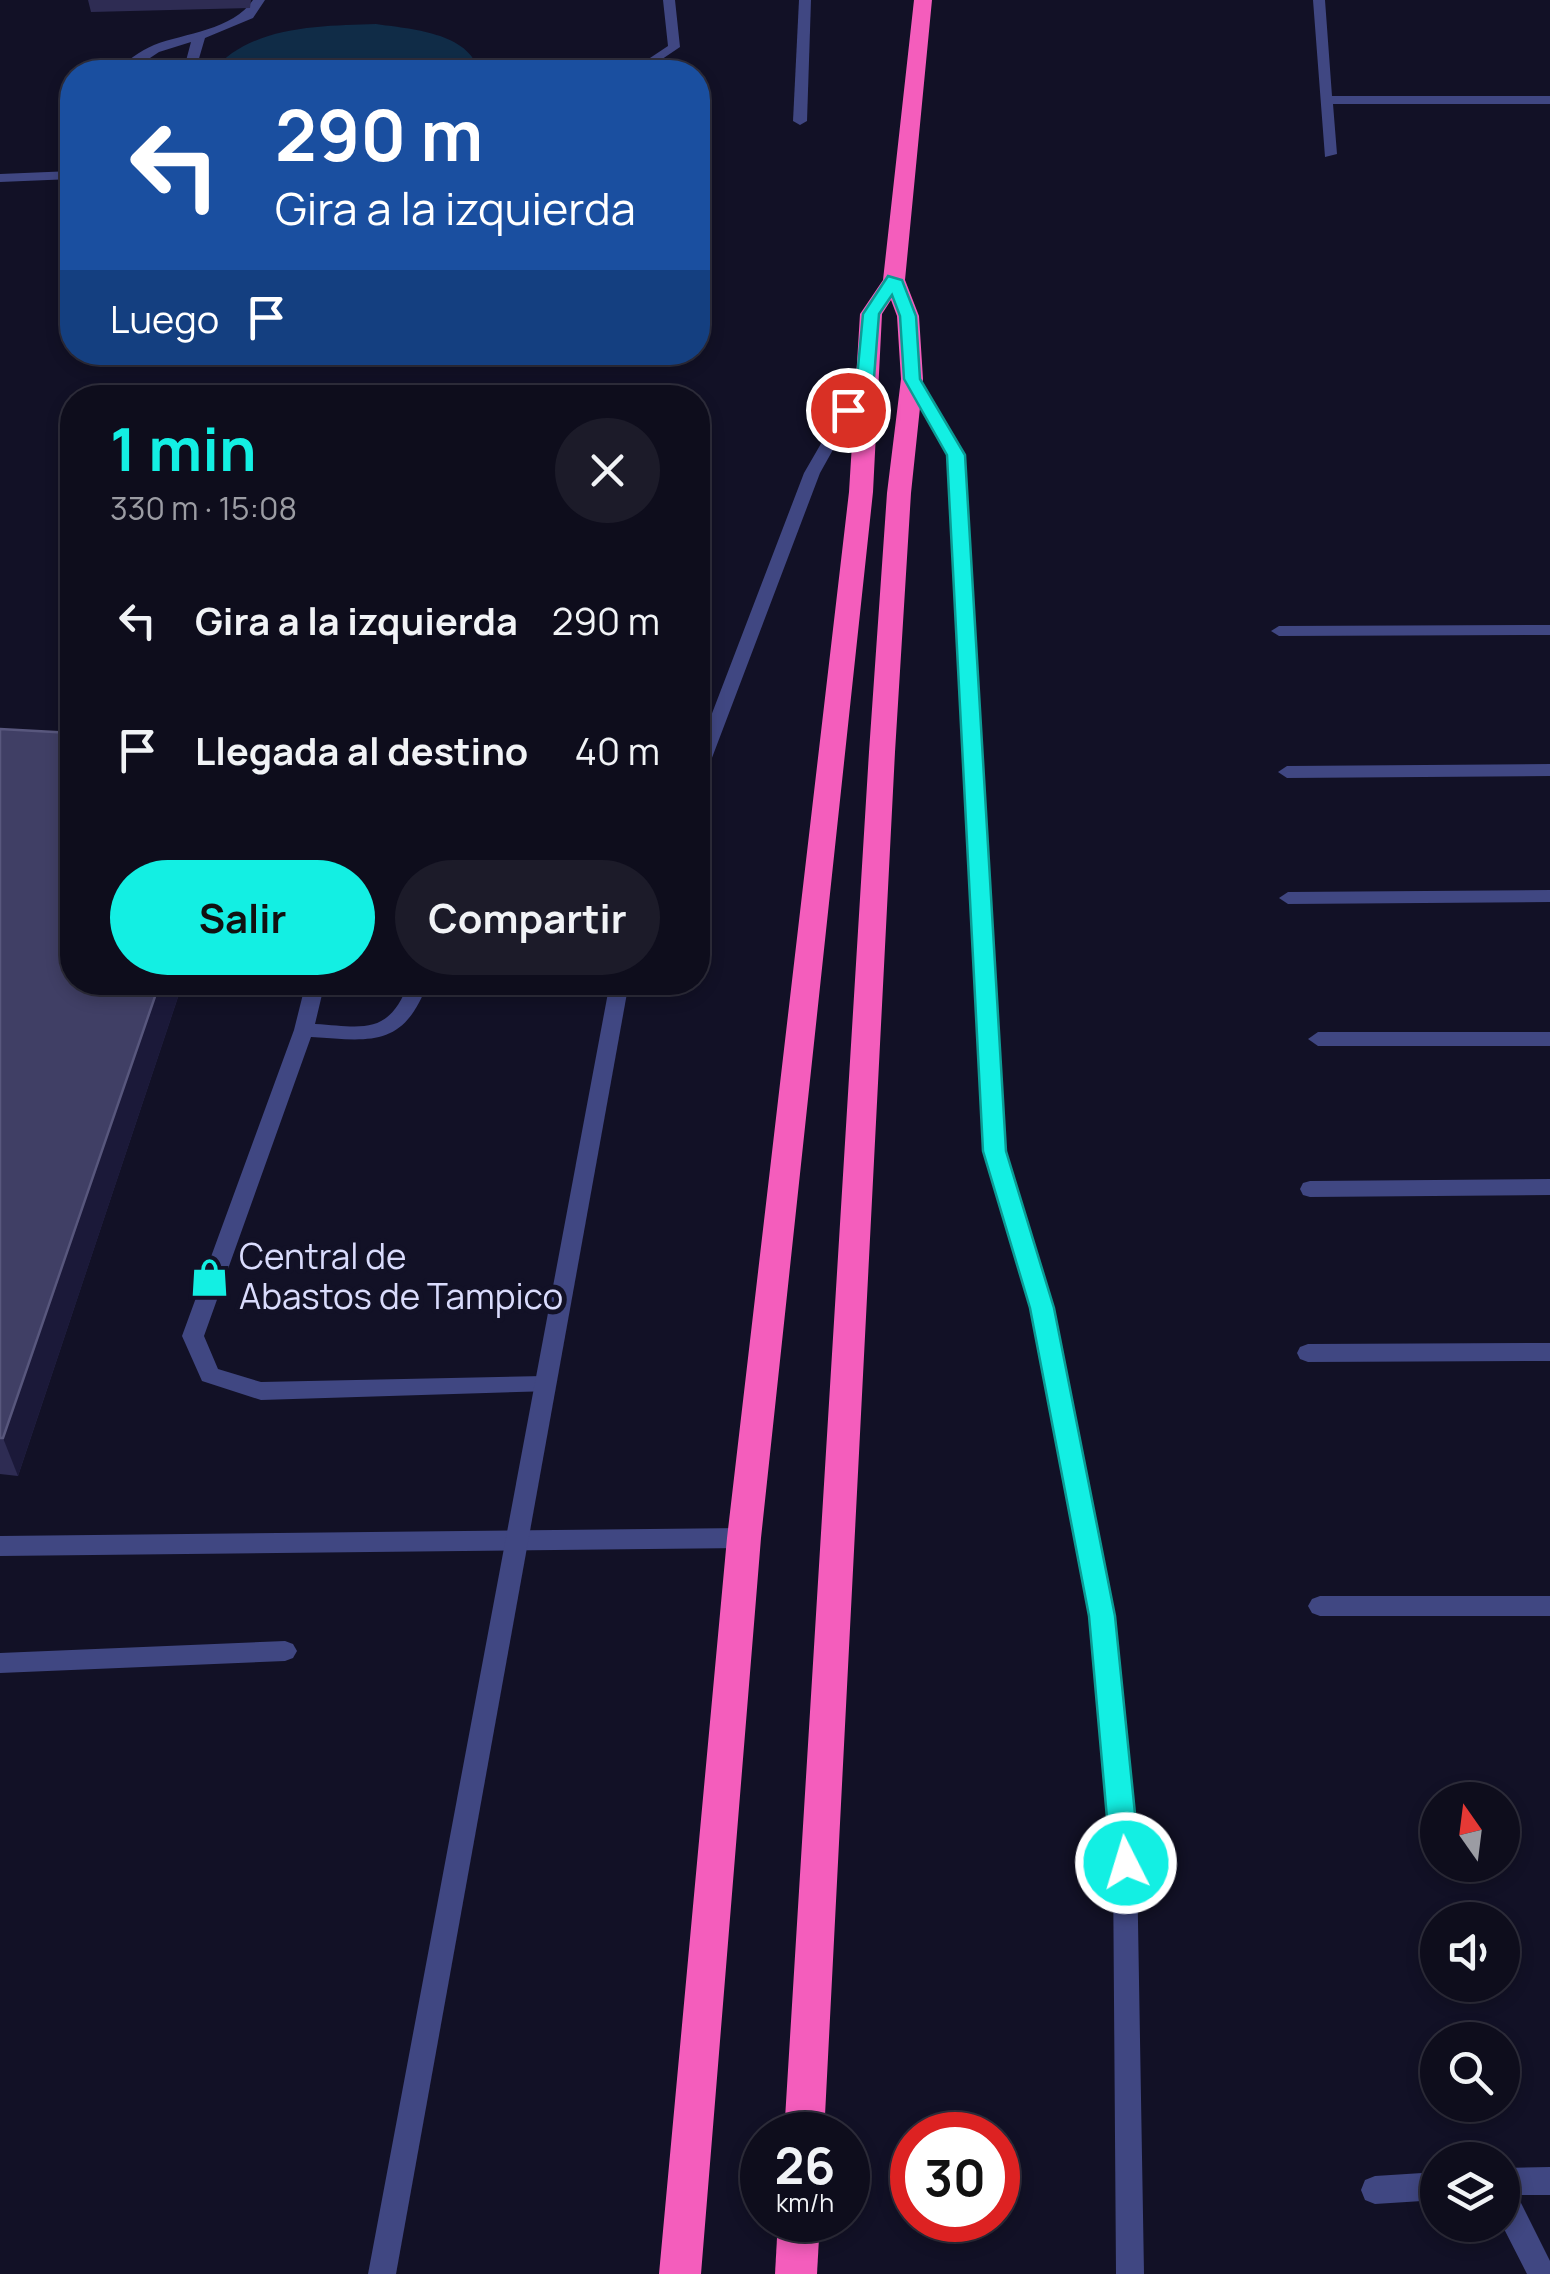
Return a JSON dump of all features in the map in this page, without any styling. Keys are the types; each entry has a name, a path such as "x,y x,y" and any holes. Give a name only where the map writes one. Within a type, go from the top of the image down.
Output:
{"highway":[{"path":"805,2112 880,791 899,493 912,379 908,316 894,280 923,0"},
{"path":"680,2274 744,1538 861,492 871,314 894,280"},
{"path":"796,2274 798,2242"}],"street":[{"path":"140,60 155,50 249,16 259,0"},
{"path":"654,60 674,48 669,0"},
{"path":"800,121 804,0"},
{"path":"1319,0 1330,154"},
{"path":"192,60 199,36"},
{"path":"1325,100 1550,100"},
{"path":"0,178 60,176"},
{"path":"710,740 812,473 866,378"},
{"path":"912,379 956,455 994,1151 1042,1308 1102,1616 1126,1863 1130,2274"},
{"path":"1279,631 1550,630"},
{"path":"1286,772 1550,770"},
{"path":"1288,898 1550,896"},
{"path":"313,995 304,1030 193,1336 210,1375 261,1392 544,1385"},
{"path":"304,1030 374,1033 395,1028 411,1012 416,995"},
{"path":"382,2274 618,995"},
{"path":"1318,1038 1550,1038"},
{"path":"1310,1189 1550,1187"},
{"path":"1308,1353 1550,1352"},
{"path":"0,1546 744,1538"},
{"path":"1320,1606 1550,1606"},
{"path":"0,1664 285,1652"},
{"path":"1520,2182 1550,2182"},
{"path":"1375,2190 1420,2187"},
{"path":"1520,2231 1542,2274"}],"water":[{"path":"376,24 421,31 464,48 473,60 225,60 266,37 310,28"}],"building":[{"path":"0,729 60,732 60,995 156,995 0,1438"}],"place":[{"name":"Central de Abastos de Tampico","path":"209,1277"}],"route":[{"path":"848,410 866,378 871,314 894,280 908,316 912,379 956,455 994,1151 1042,1308 1102,1616 1126,1863"}]}
